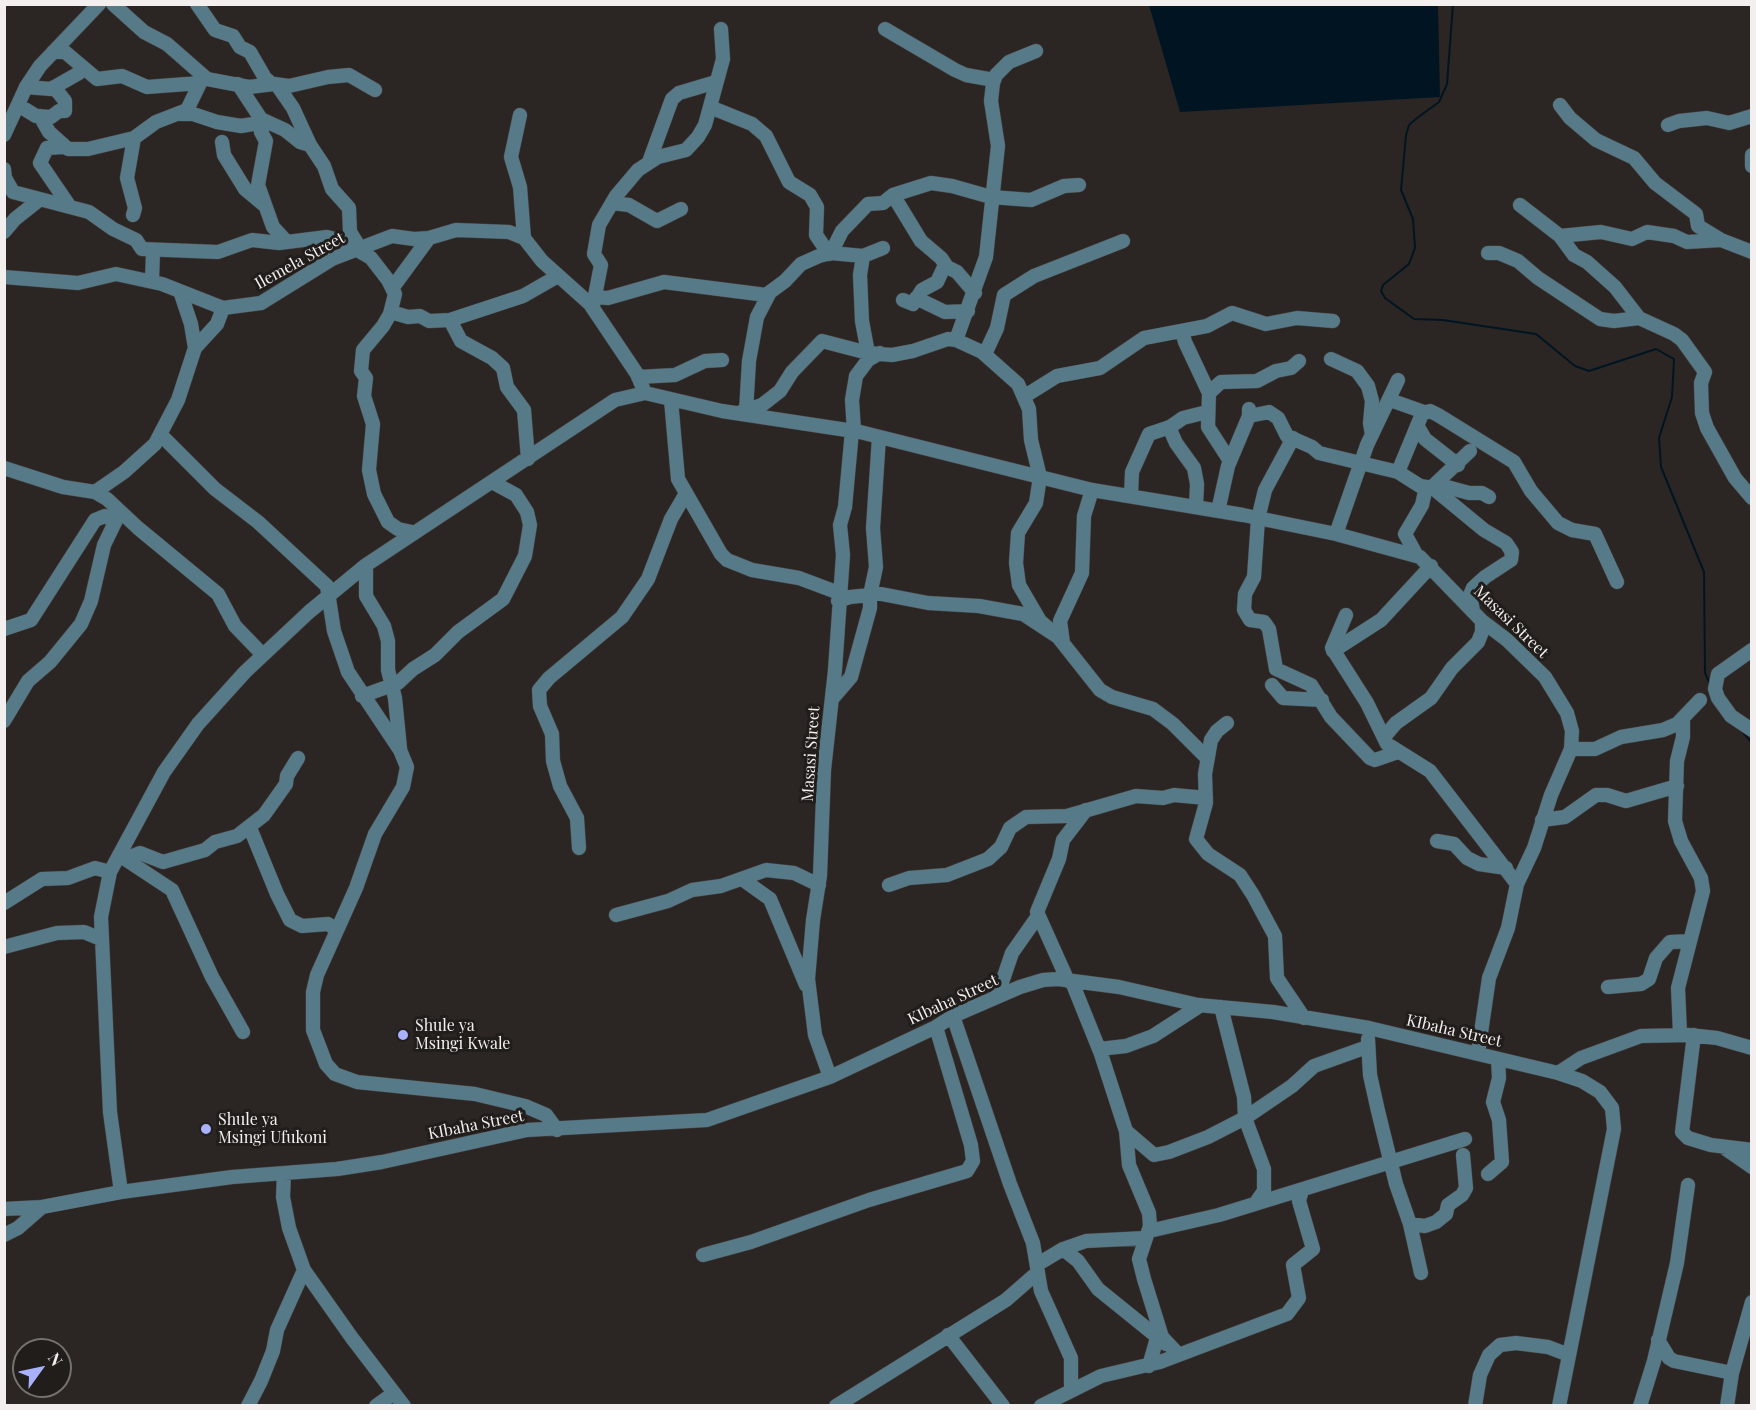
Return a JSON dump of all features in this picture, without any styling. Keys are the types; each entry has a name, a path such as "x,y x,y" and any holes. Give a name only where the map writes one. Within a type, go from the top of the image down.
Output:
{"street":[{"path":"4,135 26,87 40,66 99,4"},
{"path":"112,4 144,32 167,44 202,80"},
{"path":"197,4 214,29 233,36 240,47 250,52 265,78 286,94 310,145 324,166 332,189 350,210 350,232 357,248"},
{"path":"885,29 955,70 966,75 994,80"},
{"path":"594,302 601,265 594,254 599,225 612,203 638,170 649,162 686,150 705,125 723,59 721,30"},
{"path":"956,340 987,257 998,146 990,101 994,80 1009,62 1036,51"},
{"path":"52,52 65,52 97,80 122,76 147,87 202,80 249,87 274,84 291,86 349,75 375,90"},
{"path":"26,87 45,89 54,87 79,74"},
{"path":"40,116 49,132 64,147 71,150 88,149 134,138 156,122 179,114 190,107 202,80"},
{"path":"649,162 672,99 679,93 716,82"},
{"path":"238,84 265,122"},
{"path":"18,105 32,115 40,116 51,117 66,110 65,101 54,87"},
{"path":"1560,105 1570,118 1596,140 1634,158 1655,183 1696,214 1698,226 1721,240 1752,252"},
{"path":"710,107 752,124 766,136 789,182 810,195 818,207 816,235 830,254"},
{"path":"179,114 193,114 217,122 241,126 265,122 285,130 300,142 310,145"},
{"path":"121,1192 110,1112 101,939 102,917 110,873 122,857 164,772 198,724 263,655 366,565 412,532 528,459 615,400 645,393 635,371 594,302 558,276 542,261 524,238 520,187 512,157 520,115"},
{"path":"1668,125 1679,121 1707,118 1729,123 1752,116"},
{"path":"265,122 261,132 266,141 258,179 263,204 276,232 286,241"},
{"path":"133,215 135,208 127,178 134,138"},
{"path":"222,142 224,155 245,189 263,204"},
{"path":"64,147 47,148 40,163 70,207"},
{"path":"1752,155 1752,166"},
{"path":"4,169 10,189 39,200 95,215 112,229 136,240 142,249 153,252 172,249 218,252 252,240 274,243 327,237 357,248 374,261 393,287 395,294 391,312 381,330 364,346 362,356 361,371 366,377 364,396 373,424 369,470 374,494 388,522 398,529 412,532"},
{"path":"830,254 842,231 868,204 883,203 893,195 931,183 992,197 1037,200 1064,186 1079,185"},
{"path":"893,195 921,241 941,258 945,265 957,272 975,293"},
{"path":"4,232 39,200"},
{"path":"612,203 629,205 657,221 681,209"},
{"path":"1520,205 1560,236 1574,255 1587,262 1615,287 1639,318 1674,334 1703,366 1705,372 1701,383 1702,413 1707,428 1735,478 1752,498"},
{"name":"Ilemela Street","path":"4,277 78,283 112,274 152,281 223,308 261,303 304,275 357,248 372,246 392,236 429,238 456,230 485,229 509,232 524,238"},
{"path":"1560,236 1601,232 1628,239 1647,232 1674,236 1687,242 1721,240"},
{"path":"393,287 429,238"},
{"path":"985,354 997,328 1004,295 1034,276 1123,241"},
{"path":"883,248 863,256 830,254 801,264 770,294 757,317 742,412 762,405 780,391 792,372 820,342 844,345 874,353 902,354 939,341 956,340 985,354 1010,376 1025,396 1034,456 1040,477 1035,503 1018,533 1016,563 1019,585 1040,621 1059,639 1100,690 1112,697 1153,709 1173,724 1207,758"},
{"path":"152,281 153,252"},
{"path":"1488,253 1499,253 1518,261 1538,278 1600,319 1614,321 1639,318"},
{"path":"863,256 860,274 862,321 874,353"},
{"path":"945,265 937,282 910,299 945,312 968,311"},
{"path":"391,312 408,317 420,316 429,321 450,320 523,296 558,276"},
{"path":"594,302 664,282 748,294 770,294"},
{"path":"180,291 191,324 195,348"},
{"path":"95,492 147,453 161,435 184,384 195,348 217,324 223,308"},
{"path":"1025,396 1057,376 1100,368 1144,339 1207,326 1235,312 1266,324 1298,318 1333,321"},
{"path":"450,320 461,341 492,358 503,368 507,387 525,410 528,459"},
{"path":"844,345 862,321"},
{"path":"1182,331 1209,393 1207,412 1210,432 1230,461"},
{"name":"Masasi Street","path":"830,1077 815,1035 808,990 813,920 819,885 824,770 842,596 843,555 840,525 845,507 853,431 852,399 856,376 874,353"},
{"path":"1331,358 1358,371 1368,386 1371,396 1372,435"},
{"path":"635,371 675,375 705,361 722,360"},
{"path":"1209,393 1221,382 1257,381 1276,371 1291,368 1299,361"},
{"path":"625,396 635,371"},
{"path":"1336,534 1361,462 1398,380"},
{"name":"Masasi Street","path":"645,393 671,400 853,431 1092,490 1336,534 1418,556 1431,566 1478,616 1545,677 1567,713 1572,730 1571,749 1542,820 1534,848 1517,884 1508,928 1489,978 1478,1053"},
{"path":"1371,396 1438,415 1514,462 1531,491 1558,523 1567,529 1595,534 1617,582"},
{"path":"671,400 678,479 715,546 727,560 752,570 799,578 842,596 870,593 928,603 979,606 1023,614 1059,639"},
{"path":"1131,496 1132,472 1146,438 1183,418 1207,412"},
{"path":"1218,511 1230,461 1249,413 1265,412 1275,415 1287,436 1321,454 1398,472 1431,486 1470,493 1482,492 1490,497"},
{"path":"1398,472 1424,412"},
{"path":"1169,427 1176,443 1195,472 1196,507"},
{"path":"1418,427 1425,439 1458,465"},
{"path":"161,435 214,489 258,522 327,585 340,650 348,672 400,750 407,767 406,780 375,834 356,888 317,975 313,992 312,1017 318,1049 335,1074 357,1082 475,1094 525,1106 546,1115 558,1130"},
{"path":"832,699 851,677 870,608 870,593 876,567 873,528 879,437"},
{"path":"1293,438 1267,485 1258,519 1254,577 1245,594 1244,610 1247,618 1264,622 1269,629 1276,669 1311,685 1331,717 1370,758 1375,760 1398,752"},
{"path":"1418,556 1405,534 1431,486 1458,465 1470,451"},
{"path":"6,471 63,487 95,492 117,516 218,594 235,626 263,655"},
{"path":"362,696 392,686 435,655 458,632 495,607 507,591 525,556 530,525 527,512 516,495 492,482"},
{"path":"1384,737 1396,723 1431,698 1452,668 1478,642 1482,632 1470,595 1473,588 1491,573 1510,562 1512,552 1506,543 1484,530 1431,486"},
{"path":"1059,639 1060,621 1082,573 1084,516 1092,490"},
{"path":"579,848 577,818 560,786 553,761 551,729 540,706 539,690 549,678 622,617 656,564 671,519 686,495"},
{"path":"4,629 31,620 95,520 105,516 117,516"},
{"path":"4,721 28,681 50,662 81,624 91,600 104,545 117,516"},
{"path":"366,565 366,596 387,634 388,670 400,750"},
{"path":"1333,651 1381,620 1431,566"},
{"path":"1346,615 1332,645 1333,651 1367,703 1384,737 1398,752 1430,771 1517,884"},
{"path":"1752,650 1718,674 1715,689 1718,698 1731,716 1752,730"},
{"path":"1272,685 1283,698 1322,700"},
{"path":"1571,749 1595,748 1621,736 1663,730 1683,720 1700,700"},
{"path":"1683,720 1683,737 1677,761 1675,812 1677,830 1703,885 1700,907 1678,988 1687,1034 1682,1132 1688,1138 1724,1148 1752,1150"},
{"path":"1227,723 1211,740 1207,758 1206,798 1197,842 1208,854 1240,876 1253,895 1275,936 1277,978 1304,1018"},
{"path":"122,857 140,853 164,862 206,850 214,842 237,836 264,815 286,784 287,776 298,758"},
{"path":"1542,820 1565,817 1596,795 1607,795 1626,801 1677,786"},
{"path":"889,885 909,878 947,875 988,859 1001,847 1010,828 1026,817 1067,816 1136,796 1163,798 1174,795 1206,798"},
{"path":"1086,810 1063,840 1055,869 1038,905 1038,916 1099,1049 1125,1131 1127,1159 1147,1204 1151,1222 1139,1262 1162,1341 1149,1366"},
{"path":"250,828 290,920 302,926 328,924 337,930"},
{"path":"1437,841 1454,844 1467,858 1479,864 1506,868"},
{"path":"122,857 172,891 212,977 243,1032"},
{"path":"4,903 42,879 68,878 95,868 110,873"},
{"path":"616,915 668,901 692,890 742,879 762,871 777,870 794,873 819,885"},
{"path":"742,879 770,899 808,990"},
{"path":"997,996 1012,952 1038,916"},
{"path":"7,942 57,933 84,932 101,939"},
{"path":"1608,987 1641,984 1649,979 1656,958 1670,942 1690,941"},
{"name":"KIbaha Street","path":"4,1209 42,1207 121,1192 382,1162 485,1137 527,1130 707,1120 830,1077 936,1028 953,1016 997,996 1042,980 1119,987 1201,1005 1274,1012 1369,1028 1558,1073 1582,1081 1600,1092 1612,1108 1614,1118 1611,1151 1597,1209 1559,1406"},
{"path":"1099,1049 1126,1046 1160,1033 1201,1005"},
{"path":"1221,1007 1246,1108 1245,1118 1264,1169 1264,1191 1256,1204"},
{"path":"953,1016 1010,1184 1033,1244 1045,1302 1071,1358 1073,1373 1071,1389"},
{"path":"703,1255 751,1242 869,1200 967,1171 972,1163 972,1145 936,1028"},
{"path":"1369,1028 1367,1047 1370,1075 1421,1273"},
{"path":"1558,1073 1581,1058 1641,1036 1687,1034 1717,1038 1752,1048"},
{"path":"1125,1131 1144,1149 1154,1155 1162,1155 1208,1137 1245,1118 1292,1086 1314,1066 1367,1047"},
{"path":"1488,1174 1502,1162 1499,1120 1493,1102 1499,1078 1498,1059"},
{"path":"836,1406 1006,1300 1038,1268 1063,1249 1086,1241 1147,1234 1179,1226 1391,1161 1462,1145 1466,1188 1462,1195 1448,1205 1446,1214 1436,1222 1425,1226 1410,1224"},
{"path":"1724,1148 1752,1167"},
{"path":"284,1173 283,1197 289,1228 304,1270 404,1406"},
{"path":"1640,1406 1677,1263 1688,1185"},
{"path":"1041,1406 1107,1373 1149,1366 1287,1314 1295,1307 1299,1291 1292,1267 1313,1249 1299,1201 1302,1190"},
{"path":"4,1235 18,1228 42,1207"},
{"path":"1063,1249 1078,1262 1098,1288 1178,1354"},
{"path":"248,1406 261,1381 273,1351 277,1330 304,1270"},
{"path":"1727,1406 1732,1373 1752,1302"},
{"path":"948,1335 1003,1406"},
{"path":"1658,1340 1674,1362 1732,1373"},
{"path":"1475,1406 1480,1375 1489,1355 1500,1345 1516,1343 1548,1347 1569,1355"},
{"path":"376,1406 394,1393"}],"water":[{"path":"1149,5 1438,5 1440,97 1180,112"}],"waterway":[{"path":"1453,4 1447,84 1439,102 1409,125 1406,135 1401,190 1413,219 1415,248 1409,264 1383,285 1381,291 1385,298 1414,319 1443,320 1536,334 1575,366 1589,371 1656,349 1674,359 1672,397 1659,438 1661,467 1704,572 1705,673 1710,684"},
{"path":"1741,730 1752,743"}],"place":[{"name":"Shule ya Msingi Kwale","path":"403,1035"},
{"name":"Shule ya Msingi Ufukoni","path":"206,1129"}]}
